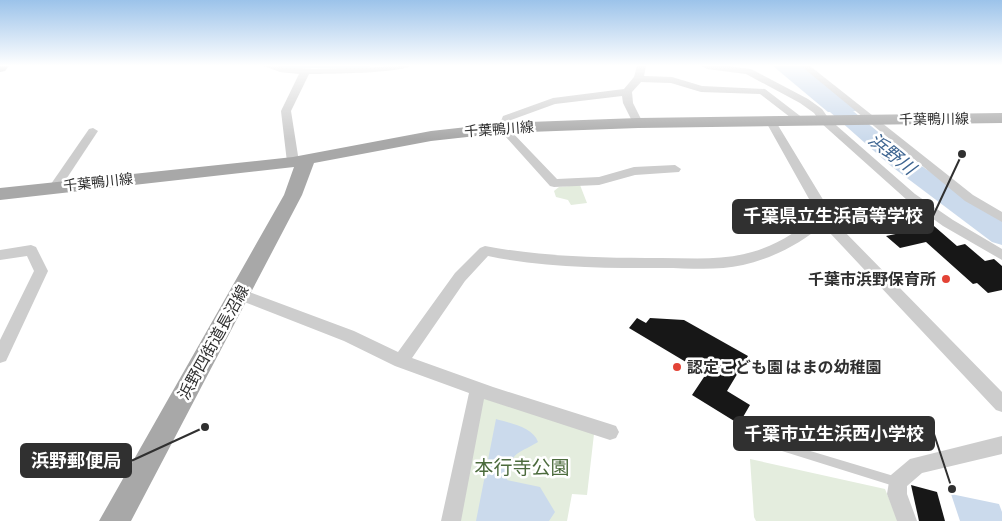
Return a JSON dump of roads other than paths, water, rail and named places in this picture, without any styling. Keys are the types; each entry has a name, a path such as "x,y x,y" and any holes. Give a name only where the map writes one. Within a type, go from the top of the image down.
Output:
{"main road":[{"name":"千葉鴨川線","path":"0,194 300,161 431,136 503,128 638,123 1002,118"},
{"name":"浜野四街道長沼線","path":"114,521 293,195 300,161"}],"street":[{"path":"296,90 286,111 300,161"},
{"path":"751,90 762,91 802,122"},
{"path":"784,90 818,111 911,197 948,223 1002,256"},
{"path":"837,90 969,198 1002,218"},
{"path":"638,123 628,103 626,92 553,101 508,118 503,128 554,183 598,181 634,171 675,168"},
{"path":"771,122 825,216 834,228 1002,404"},
{"path":"55,187 93,131"},
{"path":"401,361 460,277 485,251 514,257 572,263 716,263 741,260 771,251 800,238 825,216"},
{"path":"0,356 41,271 31,250 2,257"},
{"path":"239,294 349,336 401,361 478,390 610,432"},
{"path":"450,521 478,390"},
{"path":"907,521 898,494 898,482 917,465 1002,445"}],"lane":[{"path":"747,436 898,482"}],"water":[{"path":"802,90 835,90 861,111 828,112"},
{"path":"496,419 526,429 538,442 515,455 507,480 540,487 555,512 549,521 476,521"},
{"path":"951,494 999,504 1002,512 1002,521 960,521"}],"waterway":[{"name":"浜野川","path":"816,90 899,161 1002,235"}],"place":[{"name":"千葉県立生浜高等学校","path":"962,154"},
{"name":"千葉市浜野保育所","path":"946,279"},
{"name":"認定こども園 はまの幼稚園","path":"677,367"},
{"name":"浜野郵便局","path":"205,427"},
{"name":"千葉市立生浜西小学校","path":"952,489"}],"park label":[{"name":"本行寺公園","path":"522,467"}]}
